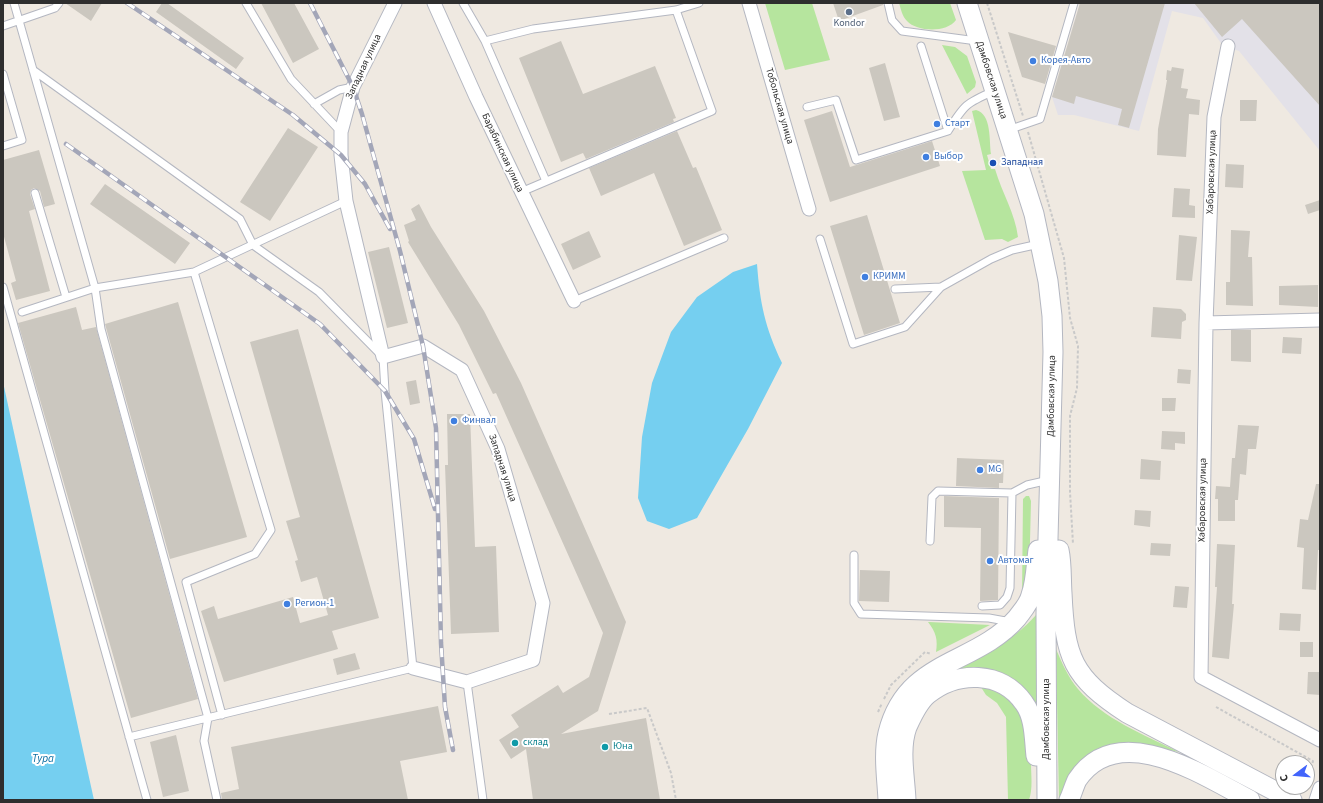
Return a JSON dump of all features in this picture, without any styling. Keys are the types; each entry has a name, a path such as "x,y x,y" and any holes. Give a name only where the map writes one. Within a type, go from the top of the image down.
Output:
{"main road":[{"name":"Дамбовская улица","path":"967,3 1023,179 1041,243 1052,316 1053,394 1046,613 1047,800"},
{"path":"888,800 888,734 895,712 904,695 920,679 944,664 990,640 1013,622 1024,610 1031,595 1039,542 1050,508"},
{"path":"1050,508 1060,553 1063,630 1070,655 1080,675 1103,698 1127,713 1292,800"},
{"path":"906,800 904,751 907,729 914,712 927,695 945,683 964,677 984,677 999,681 1014,692 1025,703 1034,729 1037,770 1047,800"},
{"path":"1069,800 1077,781 1088,767 1103,758 1123,753 1143,753 1178,762 1250,800"}],"street":[{"name":"Западная улица","path":"395,3 352,87 341,132 340,155 346,201 383,357 423,346 462,370 498,449 542,603 533,660 467,682"},
{"name":"Барабинская улица","path":"434,3 521,192 574,301"},
{"name":"Тобольская улица","path":"749,3 809,209"},
{"name":"Хабаровская улица","path":"1228,46 1214,117 1206,323 1201,677 1320,740"},
{"path":"1206,323 1320,320"},
{"path":"413,668 467,682"},
{"path":"1316,800 1320,788"}],"lane":[{"path":"14,3 95,288 101,329 208,718 204,740 217,800"},
{"path":"3,26 55,8 59,3"},
{"path":"246,3 291,79 341,132"},
{"path":"463,3 485,41 546,181"},
{"path":"485,41 534,29 676,10 699,3"},
{"path":"888,3 892,20 902,30 979,41"},
{"path":"1007,130 1040,119 1074,3"},
{"path":"521,192 712,111 676,10"},
{"path":"921,46 948,131"},
{"path":"33,70 240,219 253,245 319,292 383,357 385,391 413,668 129,737"},
{"path":"3,74 22,140 3,146"},
{"path":"314,104 339,90 352,87"},
{"path":"807,107 836,100 856,160 948,131 962,108 974,100 994,91"},
{"path":"35,192 66,297"},
{"path":"22,312 95,288 194,272 346,201"},
{"path":"574,301 724,238"},
{"path":"820,239 853,344 905,328 941,287 991,259 1012,250 1041,243"},
{"path":"194,272 270,530 255,554 186,582 222,715"},
{"path":"3,287 147,800"},
{"path":"896,290 941,287"},
{"path":"930,541 932,497 938,491 1012,493 1027,484 1051,479"},
{"path":"982,606 1000,605 1007,597 1010,588 1012,493"},
{"path":"854,555 854,603 861,614 989,618 1013,622"},
{"path":"467,682 483,800"}],"path":[{"path":"987,3 1026,124"},
{"path":"1216,707 1302,755"},
{"path":"609,714 647,708 671,773 676,800"}],"shaded area":[{"path":"1080,3 1320,3 1320,151 1239,51 1223,46 1203,18 1172,11 1139,131 1074,115 1058,115 1052,97"}],"green space":[{"path":"765,3 812,3 830,60 785,70"},
{"path":"899,3 950,3 956,20 952,24 939,29 932,30 918,27 912,25 905,19"},
{"path":"942,45 955,47 967,56 976,82 975,87 967,94"},
{"path":"976,110 985,117 987,122 990,135 991,154 987,155 991,169 995,169 1016,228 1018,237 1008,242 1002,239 985,240 962,171 986,170 972,111"},
{"path":"1026,496 1029,496 1031,501 1029,581 1022,596 1023,499"},
{"path":"1036,615 1036,703 1017,684 1000,673 980,669 954,670 1007,640 1027,625"},
{"path":"928,622 990,625 936,652 936,636"},
{"path":"1056,649 1071,680 1088,700 1112,718 1179,752 1139,744 1067,780 1059,800"},
{"path":"979,684 995,688 1006,695 1020,711 1029,742 1031,786 1029,800 1008,800 1006,717 997,703 986,695"}],"water":[{"path":"757,264 764,315 771,338 782,363 748,429 697,518 669,529 647,521 638,498 642,437 652,383 671,332 697,297 733,272"},
{"name":"Тура","path":"3,382 83,750 94,800 3,800"}],"building":[{"path":"65,3 102,3 91,21"},
{"path":"162,3 167,3 244,58 236,69 156,12"},
{"path":"261,3 294,3 319,49 293,63"},
{"name":"Kondor","path":"833,3 883,3 883,5 839,21"},
{"path":"1080,3 1165,3 1129,128 1118,125 1122,109 1076,96 1074,104 1052,97"},
{"path":"1194,3 1320,3 1320,106 1242,19 1222,37"},
{"name":"Корея-Авто","path":"1008,32 1056,46 1045,84 1022,77"},
{"path":"561,41 583,94 655,66 676,118 673,119 674,122 586,159 583,153 561,162 519,58"},
{"path":"885,63 900,117 884,121 869,68"},
{"path":"1172,67 1184,69 1181,88 1188,89 1186,98 1200,100 1199,115 1189,114 1186,157 1157,155 1158,129 1167,80 1167,70 1171,71"},
{"path":"1240,100 1257,100 1256,121 1240,121"},
{"path":"832,111 850,167 932,141 940,166 830,202 804,120"},
{"path":"288,128 318,147 270,221 240,202"},
{"path":"677,131 693,168 696,167 722,230 684,246 654,173 601,196 589,168"},
{"path":"39,150 55,204 44,207 40,191 34,188 31,190 30,194 35,209 29,211 50,291 16,300 11,283 16,281 3,233 3,160"},
{"path":"1226,164 1244,165 1243,188 1225,187"},
{"path":"105,184 190,243 175,264 90,204"},
{"path":"1174,188 1190,189 1189,205 1195,206 1195,218 1172,217"},
{"path":"1320,200 1320,210 1308,214 1305,205"},
{"path":"419,204 431,227 484,311 521,383 626,622 598,711 561,734 646,718 660,800 533,800 526,749 511,759 499,740 519,727 511,715 558,685 563,693 589,677 603,633 496,393 493,394 459,325 408,242 409,241 404,225 416,220 411,209"},
{"path":"867,215 900,323 864,335 830,226"},
{"path":"1231,230 1250,231 1248,257 1252,257 1253,306 1226,305 1226,282 1230,282"},
{"path":"589,231 601,257 573,270 561,244"},
{"path":"1179,235 1197,237 1192,281 1176,280"},
{"path":"389,247 408,323 387,328 368,252"},
{"path":"1318,285 1318,307 1279,305 1279,286"},
{"path":"178,302 247,537 170,559 105,324"},
{"path":"76,307 82,330 96,327 198,699 131,718 18,323"},
{"path":"1153,307 1181,309 1186,314 1186,320 1182,322 1181,339 1151,337"},
{"path":"298,329 379,618 332,631 338,649 224,682 201,611 214,606 218,619 293,597 300,623 328,615 317,577 301,582 295,561 298,560 286,521 300,517 250,342"},
{"path":"1231,330 1251,330 1251,362 1231,361"},
{"path":"1283,337 1302,338 1301,354 1282,353"},
{"path":"1178,369 1191,370 1190,384 1177,383"},
{"path":"416,380 420,403 410,405 406,382"},
{"path":"1162,398 1176,398 1175,411 1162,411"},
{"path":"447,414 470,414 475,547 496,546 499,632 451,634 445,465 448,465"},
{"path":"1238,425 1259,426 1256,449 1248,449 1246,475 1240,474 1238,500 1235,500 1235,521 1218,521 1218,499 1215,499 1216,486 1230,487 1232,458 1235,458"},
{"path":"1162,431 1185,432 1185,444 1175,443 1175,450 1161,449"},
{"name":"MG","path":"957,458 1004,460 1003,483 999,483 999,488 956,486"},
{"path":"1141,459 1161,461 1160,480 1140,479"},
{"path":"1316,484 1320,484 1320,550 1318,550 1316,590 1302,589 1304,548 1297,547 1300,519 1308,520"},
{"name":"Автомаг","path":"944,496 999,498 998,600 980,601 981,528 944,527"},
{"path":"1135,510 1151,511 1150,527 1134,525"},
{"path":"1151,543 1171,544 1170,556 1150,555"},
{"path":"1217,544 1235,545 1232,604 1234,604 1229,659 1212,657 1217,587 1215,587"},
{"path":"860,570 890,571 889,602 859,601"},
{"path":"1175,586 1189,587 1187,608 1173,607"},
{"path":"1280,613 1301,614 1300,631 1279,630"},
{"path":"1300,642 1313,642 1313,657 1300,657"},
{"path":"355,653 360,669 337,675 333,659"},
{"path":"1308,672 1320,672 1320,695 1307,694"},
{"path":"438,706 447,752 400,761 408,800 222,800 221,793 239,789 231,747"},
{"path":"176,735 189,791 163,797 150,742"}],"railway":[{"path":"127,3 293,115 341,155 365,184 390,229"},
{"path":"310,3 353,87 362,114 400,251 423,346 436,428 441,643 445,707 453,750"},
{"path":"66,144 320,324 385,391 414,439 435,509"}],"place":[{"name":"Kondor","path":"849,12"},
{"name":"Корея-Авто","path":"1033,61"},
{"name":"Старт","path":"937,124"},
{"name":"Выбор","path":"926,157"},
{"name":"Западная","path":"993,163"},
{"name":"КРИММ","path":"865,277"},
{"name":"Финвал","path":"454,421"},
{"name":"MG","path":"980,470"},
{"name":"Автомаг","path":"990,561"},
{"name":"Регион-1","path":"287,604"},
{"name":"склад","path":"515,743"},
{"name":"Юна","path":"605,747"}]}
